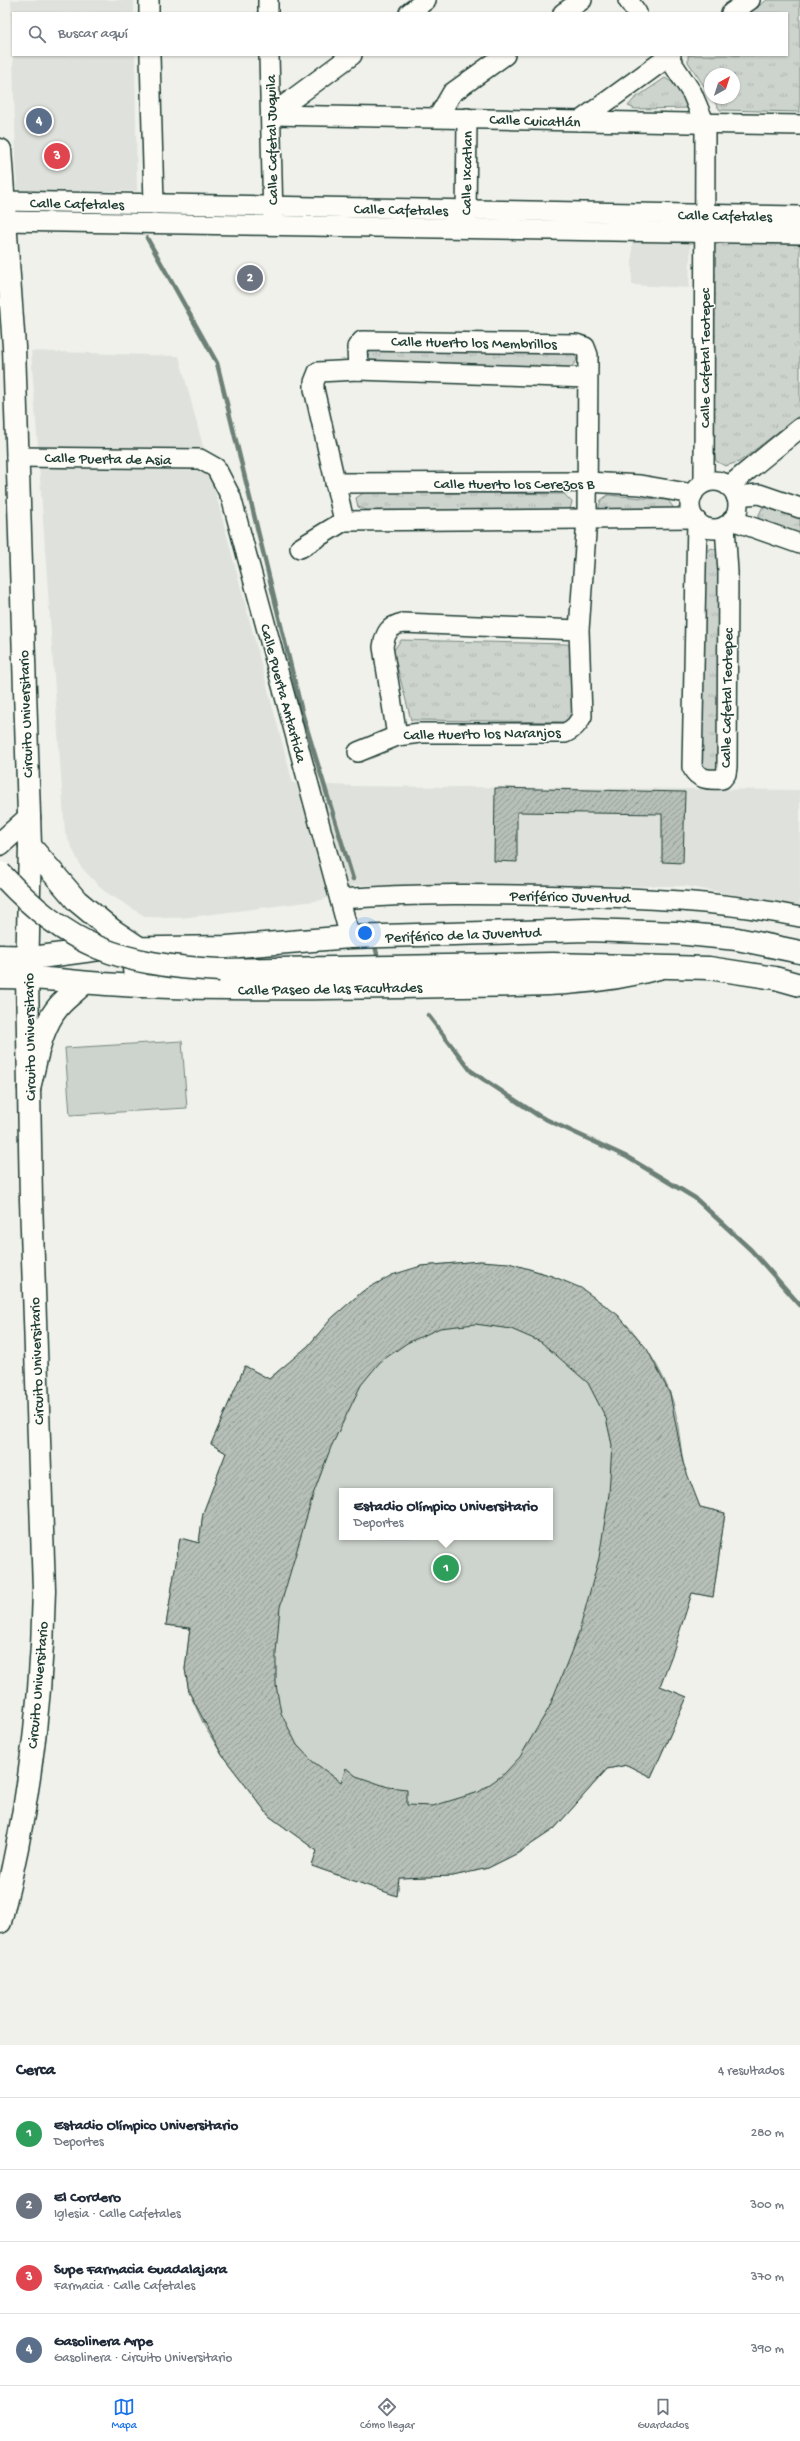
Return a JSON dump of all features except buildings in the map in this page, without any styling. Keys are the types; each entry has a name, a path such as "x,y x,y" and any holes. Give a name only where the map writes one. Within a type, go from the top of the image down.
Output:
{"main road":[{"name":"Circuito Universitario","path":"0,150 3,211 13,309 16,457 30,846 28,967 29,1088 44,1590 43,1639 36,1720 21,1824 0,1922"},
{"path":"0,844 29,818"},
{"path":"30,846 77,901 135,948 132,962 133,973 140,986"},
{"path":"0,873 35,908 66,931 96,947 122,958 146,964 220,970 552,964 659,968 709,968 775,978 800,986"},
{"name":"Periférico de la Juventud","path":"28,967 40,957 100,949 227,947 350,937 587,930 677,933 737,939 800,952"},
{"name":"Calle Paseo de las Facultades","path":"0,956 28,967 84,983 224,989 571,984 630,976 659,968"},
{"name":"Calle Paseo de las Facultades","path":"0,977 28,967"},
{"path":"29,1088 42,1036 50,1019 59,1006 84,983"}],"street":[{"path":"149,0 149,12"},
{"path":"268,0 268,12"},
{"path":"410,12 426,0"},
{"path":"564,12 582,0"},
{"path":"628,0 636,12"},
{"path":"732,12 750,0"},
{"path":"150,56 154,204"},
{"name":"Calle Cafetal Juquila","path":"269,56 273,226"},
{"path":"270,115 351,56"},
{"path":"438,117 452,94 504,56"},
{"path":"580,121 669,56 692,93 705,124"},
{"name":"Calle Cuicatlán","path":"270,115 438,117 705,124 800,124"},
{"name":"Calle Ixcatlan","path":"466,229 467,118"},
{"name":"Calle Cafetal Teotepec","path":"698,488 705,124"},
{"name":"Calle Cafetales","path":"3,211 154,204 800,216"},
{"name":"Calle Cafetales","path":"3,211 273,226 800,234"},
{"name":"Calle Huerto los Membrillos","path":"358,370 357,347 362,341 580,344 587,351 587,519"},
{"name":"Calle Huerto los Membrillos","path":"335,483 314,382 318,372 322,370 588,378"},
{"path":"732,491 800,428"},
{"name":"Calle Puerta de Asia","path":"16,457 200,459"},
{"name":"Calle Puerta Antartida","path":"200,459 216,468 231,497 350,937"},
{"path":"695,519 690,506 698,488 716,481 732,491 759,494 800,508"},
{"name":"Calle Huerto los Cerezos B","path":"335,483 588,482 698,488"},
{"path":"335,483 344,521"},
{"path":"729,523 738,509 732,491"},
{"path":"300,548 344,521 587,519 695,519 710,528 729,523 800,544"},
{"name":"Calle Huerto los Naranjos","path":"358,752 397,736 420,733 566,733 571,731 582,716 579,630 587,519"},
{"name":"Calle Cafetal Teotepec","path":"695,519 692,767 695,773 708,780 722,779 726,774 729,523"},
{"name":"Calle Huerto los Naranjos","path":"397,736 383,647 385,636 391,627 403,623 579,630"},
{"name":"Periférico Juventud","path":"340,899 402,894 629,897 724,904 800,917"}],"shaded area":[{"path":"11,0 134,0 134,12 12,12 12,32"},
{"path":"13,56 135,56 137,191 17,191"},
{"path":"632,239 691,240 689,288 632,285"},
{"path":"31,351 179,356 293,783 354,786 800,790 800,907 685,886 355,885 323,900 182,918 146,917 104,891 81,867 65,833"}],"green space":[{"path":"767,0 800,0 800,112 720,110 716,104 740,104 740,68 704,68 704,86 688,62 688,56 788,56 788,12 750,12"},
{"path":"665,78 672,82 693,108 635,109 628,106 634,99"},
{"path":"724,242 800,243 800,415 739,462 725,466 716,461 714,449 714,245"},
{"path":"377,346 573,350 577,360 570,369 371,364 368,354"},
{"path":"365,492 564,494 572,502 569,512 367,510 358,507 356,498"},
{"path":"608,495 668,500 673,507 671,512 607,513 599,508 601,500"},
{"path":"771,507 800,515 800,536 764,523 758,517 762,508"},
{"path":"711,548 719,550 719,770 712,777 699,767 703,558"},
{"path":"401,640 567,644 575,650 573,715 568,722 411,720 393,651"},
{"path":"182,1041 187,1108 70,1115 65,1048"},
{"path":"480,1261 512,1265 542,1273 570,1284 595,1298 618,1317 639,1339 656,1364 673,1401 684,1467 700,1507 725,1513 713,1597 692,1593 660,1686 687,1697 651,1777 627,1765 607,1769 554,1829 518,1853 488,1868 453,1876 399,1878 397,1896 312,1866 317,1851 269,1816 222,1755 205,1727 189,1692 185,1669 190,1628 166,1625 180,1538 199,1543 203,1513 226,1453 211,1444 245,1366 269,1379 308,1346 332,1318 363,1291 421,1266"}],"waterway":[{"path":"147,238 217,363 303,716 353,879"},
{"path":"375,946 377,954"},
{"path":"428,1015 471,1071 539,1116 627,1157 695,1198 751,1250 800,1305"}],"place":[{"name":"Gasolinera Arpe","path":"39,121"},
{"name":"Supe Farmacia Guadalajara","path":"57,156"},
{"name":"El Cordero","path":"250,278"},
{"name":"Estadio Olímpico Universitario","path":"446,1568"}]}
